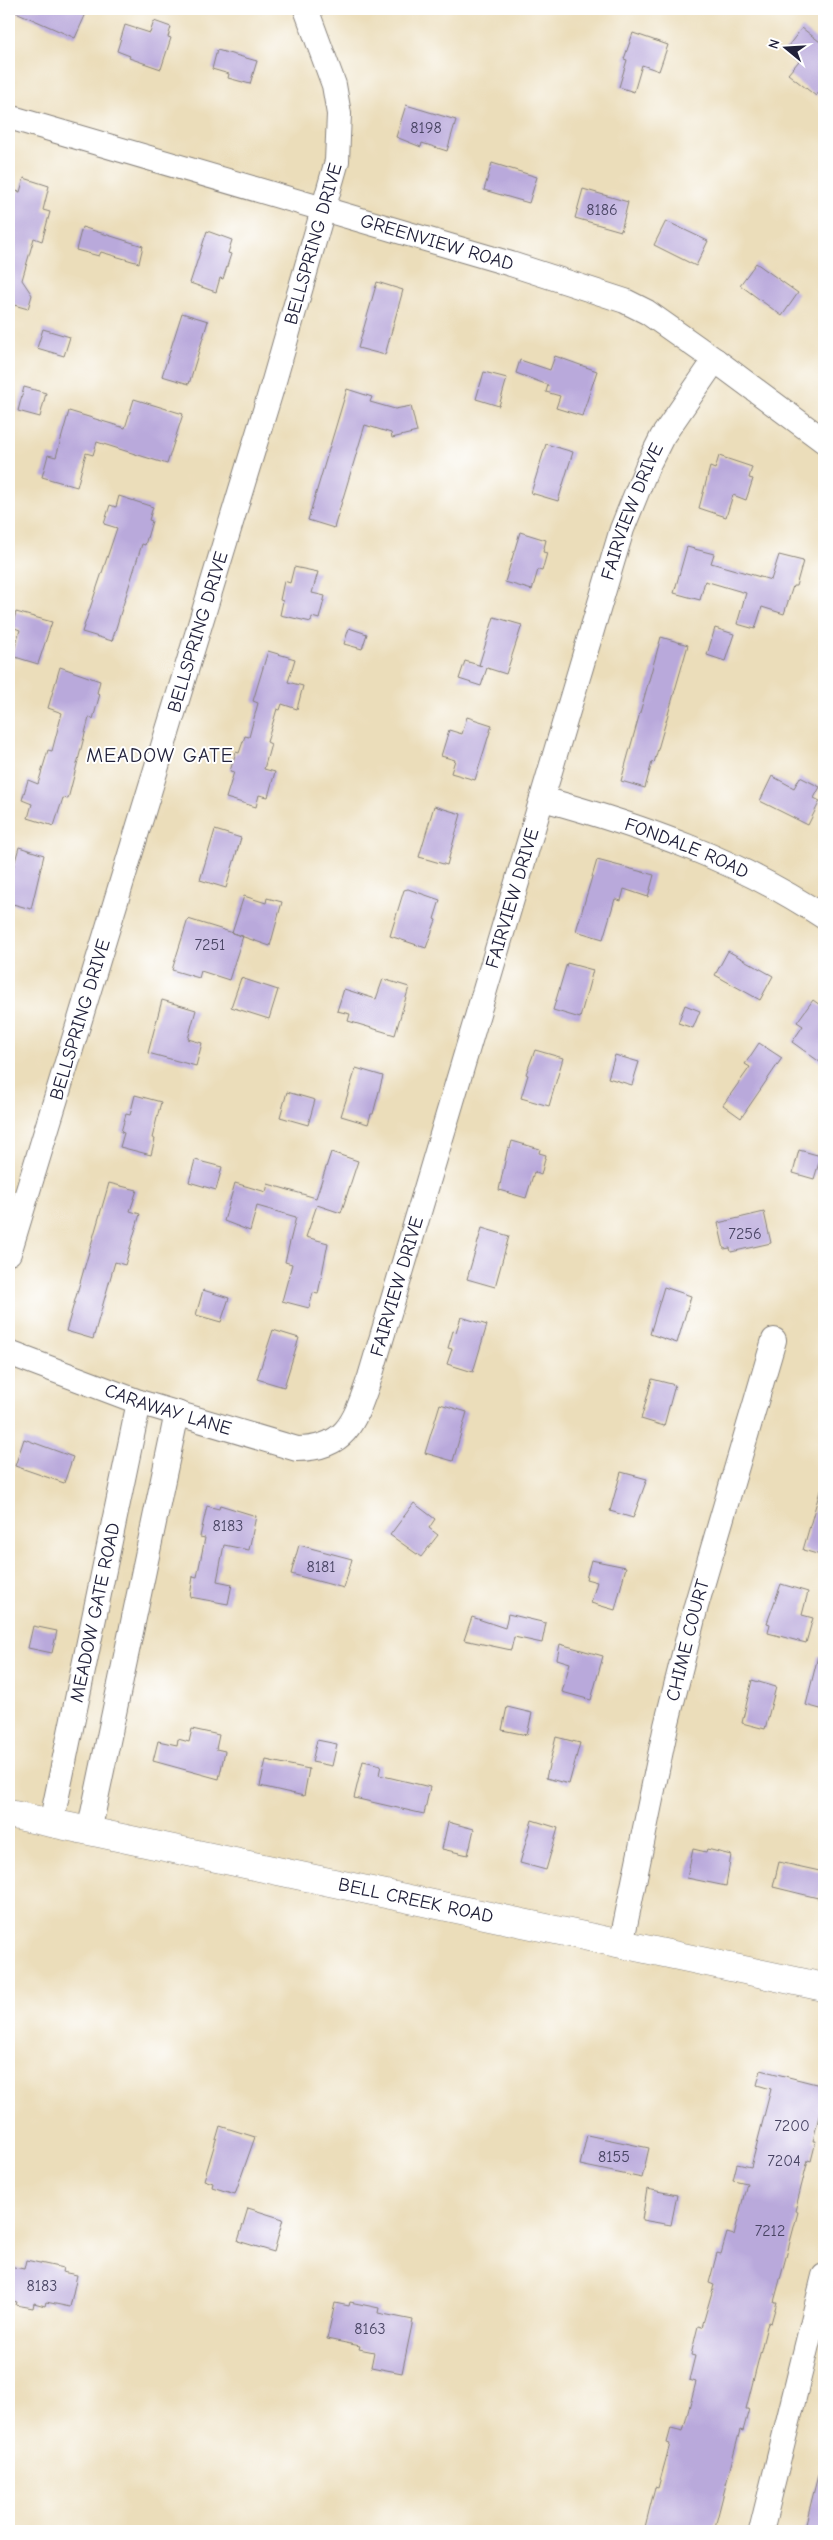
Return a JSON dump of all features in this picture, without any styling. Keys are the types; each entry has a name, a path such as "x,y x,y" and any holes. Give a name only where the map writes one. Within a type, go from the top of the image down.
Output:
{"street":[{"name":"BELLSPRING DRIVE","path":"9,1252 324,210 337,161 339,114 334,86 306,9"},
{"name":"GREENVIEW ROAD","path":"11,118 511,264 625,301 647,312 824,441"},
{"name":"FAIRVIEW DRIVE","path":"330,1445 347,1430 367,1383 626,520 662,437 715,360"},
{"name":"FONDALE ROAD","path":"543,799 608,817 682,843 738,867 792,895 824,917"},
{"name":"CHIME COURT","path":"621,1945 666,1726 699,1596 774,1340"},
{"name":"CARAWAY LANE","path":"9,1353 140,1402 297,1449 314,1449 330,1445"},
{"name":"MEADOW GATE ROAD","path":"51,1824 140,1402"},
{"name":"MEADOW GATE ROAD","path":"89,1832 178,1413"},
{"name":"BELL CREEK ROAD","path":"9,1814 824,1987"},
{"path":"761,2531 824,2276"}],"building":[{"path":"9,9 88,9 75,38"},
{"path":"154,21 171,27 168,37 171,38 161,69 129,58 130,56 117,51 125,25 150,33"},
{"path":"802,28 824,45 824,85 816,96 788,74 799,61 785,50"},
{"path":"633,33 668,45 659,71 642,65 634,92 619,87 627,60 624,59"},
{"path":"217,50 257,61 250,84 228,78 229,74 212,69"},
{"path":"406,105 456,120 447,151 422,143 421,147 396,137"},
{"path":"492,163 537,177 529,203 484,190"},
{"path":"24,178 49,186 43,210 50,212 42,241 34,238 22,280 32,295 28,309 14,305 13,309 9,308 9,214 16,191 20,192"},
{"path":"583,189 628,202 621,231 575,218"},
{"path":"666,221 708,241 696,266 654,245"},
{"path":"82,227 143,246 139,263 101,252 99,256 76,250"},
{"path":"207,231 232,240 228,253 231,254 223,279 220,278 216,292 190,283"},
{"path":"756,263 798,293 782,316 740,285"},
{"path":"377,282 403,290 385,355 358,348"},
{"path":"182,313 208,321 189,384 162,376"},
{"path":"43,329 70,337 64,356 37,348"},
{"path":"555,356 597,371 582,416 556,408 560,396 546,392 548,385 516,373 520,360 550,370"},
{"path":"484,372 507,378 499,406 476,399"},
{"path":"24,387 46,393 40,417 18,411"},
{"path":"347,389 372,397 370,402 395,409 411,406 417,432 392,438 391,433 365,425 334,528 308,520"},
{"path":"134,399 183,414 167,464 97,442 93,455 86,453 77,487 42,477 48,455 56,457 69,411 125,428"},
{"path":"546,444 573,452 558,501 531,493"},
{"path":"719,456 752,467 749,478 753,479 746,500 733,495 726,517 699,508 710,467 715,469"},
{"path":"119,496 153,507 149,520 152,521 145,545 142,544 112,641 82,632 117,528 104,524 110,505 116,507"},
{"path":"520,532 546,540 543,552 547,553 542,571 538,570 532,590 505,582"},
{"path":"687,547 714,554 711,563 771,580 779,555 803,561 796,586 793,586 784,614 762,607 755,629 737,624 746,593 705,581 700,600 674,593"},
{"path":"294,567 318,572 312,593 325,596 319,619 312,617 311,622 280,615 283,601 280,600 284,581 290,583"},
{"path":"16,612 52,622 38,664 12,656 20,630 12,627"},
{"path":"494,617 522,625 506,674 487,668 481,686 459,679 465,661 482,666 479,665"},
{"path":"349,628 367,634 362,649 344,644"},
{"path":"715,628 734,634 725,661 707,655"},
{"path":"661,637 688,645 645,788 621,781"},
{"path":"268,651 295,659 288,682 303,686 297,709 282,704 280,710 277,709 267,742 271,744 264,769 275,772 268,797 259,795 256,807 226,798 234,772 230,771 236,752 239,753 245,736 249,737 258,703 253,701"},
{"path":"60,667 100,681 97,693 100,694 93,719 89,718 68,799 63,798 54,826 28,818 32,804 22,800 28,780 38,784 48,750 52,751 62,713 48,708"},
{"path":"467,717 492,725 475,780 451,773 455,760 441,756 449,730 462,734"},
{"path":"772,776 794,788 800,777 820,787 814,798 820,801 808,825 760,801"},
{"path":"434,806 461,814 447,865 419,857"},
{"path":"215,830 241,838 226,888 200,880"},
{"path":"19,847 44,855 31,909 9,903 9,871 12,872"},
{"path":"597,860 654,875 648,897 624,889 621,901 615,899 603,939 576,931"},
{"path":"408,889 440,900 434,919 436,920 426,948 390,936 404,890"},
{"path":"244,896 266,903 267,898 282,902 270,946 232,933"},
{"path":"188,919 243,936 229,980 201,971 199,978 172,970"},
{"path":"728,951 773,976 760,1000 715,975"},
{"path":"567,963 593,970 580,1018 553,1010"},
{"path":"241,978 278,990 269,1019 231,1007"},
{"path":"383,979 409,987 395,1035 348,1021 350,1014 337,1011 344,989 376,999"},
{"path":"162,1000 196,1010 188,1039 202,1043 196,1066 148,1053"},
{"path":"813,1000 824,1008 824,1065 792,1042 803,1026 797,1022"},
{"path":"685,1005 700,1011 693,1028 678,1023"},
{"path":"759,1043 782,1058 741,1118 723,1105 750,1067 745,1064"},
{"path":"535,1050 563,1058 549,1106 521,1098 528,1075 526,1074"},
{"path":"615,1055 639,1062 632,1085 608,1078"},
{"path":"356,1068 383,1076 373,1114 371,1114 368,1124 341,1116"},
{"path":"287,1092 315,1100 308,1125 280,1117"},
{"path":"135,1095 161,1102 152,1138 155,1139 151,1155 120,1147 124,1133 121,1132 126,1114 130,1115"},
{"path":"512,1141 540,1149 539,1153 546,1155 541,1175 534,1172 526,1198 499,1190 508,1147 510,1148"},
{"path":"799,1150 821,1156 814,1179 793,1173"},
{"path":"331,1152 358,1161 341,1213 317,1205 306,1237 328,1243 318,1294 313,1293 309,1308 282,1301 292,1264 285,1262 296,1217 257,1206 250,1231 224,1221 235,1183 266,1192 268,1184 316,1198"},
{"path":"195,1160 222,1167 216,1190 189,1182"},
{"path":"109,1183 137,1190 130,1211 140,1214 125,1265 115,1262 93,1339 66,1331"},
{"path":"764,1212 771,1243 731,1252 730,1248 724,1249 718,1223"},
{"path":"482,1228 509,1236 495,1287 467,1279"},
{"path":"664,1287 691,1296 677,1343 650,1334"},
{"path":"203,1290 229,1298 221,1322 196,1315"},
{"path":"461,1317 487,1325 473,1372 447,1364 452,1349 448,1348 453,1331 456,1332"},
{"path":"273,1330 299,1338 284,1387 257,1379"},
{"path":"652,1379 675,1385 664,1426 641,1419"},
{"path":"440,1404 467,1412 453,1461 425,1453"},
{"path":"24,1439 73,1457 64,1483 15,1466"},
{"path":"621,1472 647,1479 633,1518 610,1511"},
{"path":"820,1491 824,1491 824,1556 803,1550"},
{"path":"414,1503 435,1519 429,1528 438,1535 421,1557 390,1535"},
{"path":"220,1505 256,1516 249,1550 224,1545 217,1581 232,1584 228,1604 190,1597 193,1576 197,1577 205,1538 200,1537 207,1506 219,1509"},
{"path":"299,1545 352,1559 344,1588 291,1574"},
{"path":"591,1560 626,1567 615,1610 591,1603 597,1582 586,1579"},
{"path":"781,1584 808,1592 802,1615 813,1618 806,1643 768,1633 770,1624 767,1623"},
{"path":"508,1614 546,1623 542,1643 514,1637 511,1650 464,1640 472,1617 505,1628"},
{"path":"33,1626 57,1631 52,1653 28,1648"},
{"path":"560,1644 603,1656 591,1700 562,1692 570,1663 557,1659"},
{"path":"818,1656 824,1657 824,1710 806,1705"},
{"path":"752,1680 776,1687 765,1729 742,1723"},
{"path":"507,1707 532,1713 527,1735 502,1730"},
{"path":"192,1729 219,1735 216,1749 225,1751 219,1779 153,1761 158,1741 177,1745 178,1739 189,1742"},
{"path":"556,1737 580,1743 569,1784 546,1778"},
{"path":"317,1740 337,1744 332,1766 312,1762"},
{"path":"266,1760 309,1769 304,1796 260,1786"},
{"path":"363,1761 381,1765 379,1775 430,1787 424,1814 354,1798"},
{"path":"532,1820 558,1828 546,1870 520,1863"},
{"path":"448,1822 474,1829 468,1855 442,1849"},
{"path":"693,1849 706,1852 707,1849 731,1855 726,1886 687,1878"},
{"path":"779,1862 824,1872 818,1898 773,1887"},
{"path":"761,2070 824,2086 824,2095 813,2141 816,2141 811,2161 808,2160 795,2211 798,2212 774,2302 777,2302 771,2323 768,2322 746,2409 749,2409 743,2431 740,2430 714,2531 644,2531 655,2487 658,2488 670,2444 667,2443 671,2428 683,2431 696,2382 689,2380 695,2356 691,2355 698,2326 702,2327 714,2285 709,2283 717,2253 721,2254 727,2233 734,2235 747,2183 733,2180 737,2164 751,2167 771,2089 757,2085"},
{"path":"220,2126 255,2137 235,2194 212,2187 213,2183 204,2180"},
{"path":"587,2135 649,2148 642,2178 580,2165"},
{"path":"647,2189 677,2195 671,2225 642,2220"},
{"path":"248,2208 283,2219 274,2252 238,2241"},
{"path":"26,2260 63,2268 62,2272 77,2275 70,2307 46,2302 45,2306 34,2303 33,2308 16,2305 17,2302 9,2300 9,2266 24,2269"},
{"path":"350,2302 379,2308 378,2313 413,2320 402,2373 371,2367 374,2352 359,2349 360,2346 327,2339 335,2303 349,2306"},
{"path":"818,2475 824,2476 824,2531 804,2531"}],"district":[{"name":"MEADOW GATE","path":"160,755"}]}
